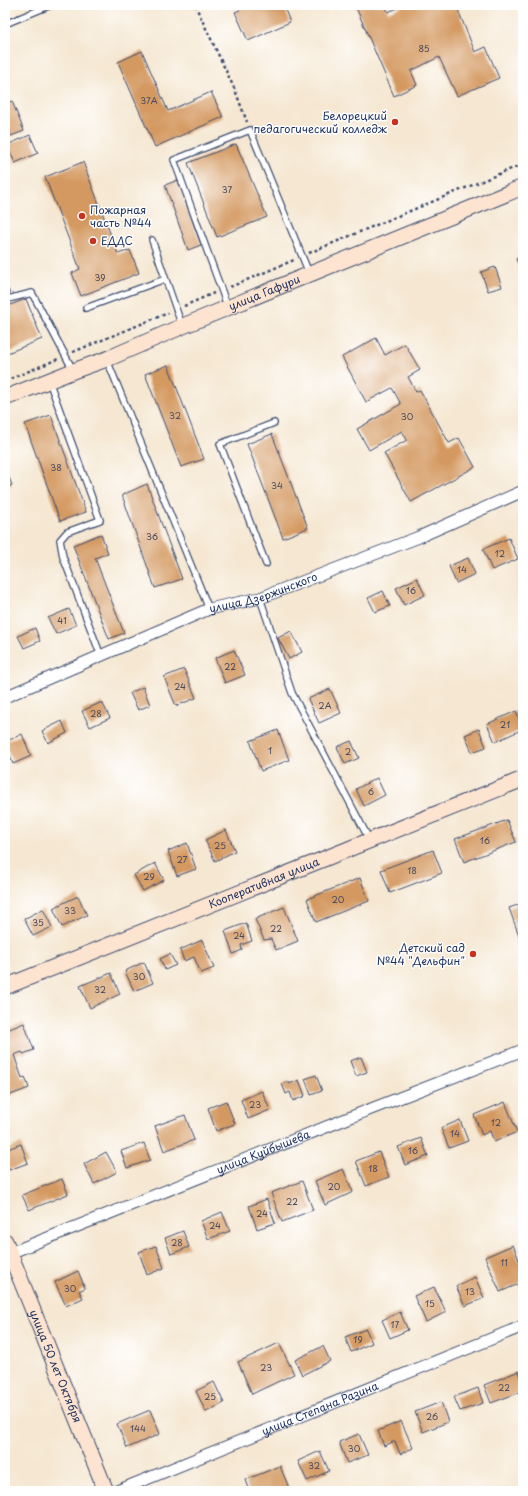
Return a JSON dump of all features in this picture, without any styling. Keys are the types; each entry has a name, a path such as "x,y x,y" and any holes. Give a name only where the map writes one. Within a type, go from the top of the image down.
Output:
{"street":[{"name":"улица Гафури","path":"5,398 107,359 183,326 523,187"},
{"name":"улица Дзержинского","path":"5,697 209,609 260,598 419,537 523,491"},
{"name":"Кооперативная улица","path":"5,987 523,779"},
{"name":"улица Куйбышева","path":"7,1250 523,1050"},
{"name":"улица 50 лет Октября","path":"7,1250 106,1491"},
{"name":"улица Степана Разина","path":"117,1491 523,1326"}],"lane":[{"path":"5,24 51,5"},
{"path":"228,308 174,160 250,130 310,274"},
{"path":"152,240 183,326"},
{"path":"86,308 165,279"},
{"path":"5,291 8,299 32,293 73,371"},
{"path":"107,359 209,609"},
{"path":"49,380 100,520 66,532 60,540 63,557 101,656"},
{"path":"266,564 220,444 274,423"},
{"path":"260,598 292,693 370,841"}],"path":[{"path":"195,5 235,90 250,130"},
{"path":"5,381 523,164"}],"building":[{"path":"251,5 283,5 290,22 248,41 235,12"},
{"path":"355,5 385,5 388,12 405,5 456,5 475,52 486,47 499,78 457,96 439,57 411,71 417,85 394,96"},
{"path":"142,51 168,111 211,92 223,117 155,147 118,62"},
{"path":"12,101 24,131 11,136 5,121 5,104"},
{"path":"30,135 38,153 15,163 7,145"},
{"path":"236,144 267,217 217,237 188,163"},
{"name":"Пожарная часть №44","path":"83,162 118,254 130,250 139,273 81,296 72,273 80,269 45,177"},
{"path":"178,180 201,245 188,250 165,185"},
{"path":"523,256 523,275 516,259"},
{"path":"495,267 502,287 488,291 481,272"},
{"path":"26,299 42,339 5,354 5,307"},
{"path":"376,338 385,355 405,344 420,370 408,377 416,392 420,390 449,443 459,438 475,467 411,502 384,453 407,440 402,431 369,450 357,429 401,404 392,388 366,402 342,357"},
{"path":"168,365 204,459 181,467 145,374"},
{"path":"51,415 86,512 60,521 25,424"},
{"path":"272,434 308,528 283,538 247,444"},
{"path":"5,468 12,485 5,488"},
{"path":"147,484 182,579 155,588 122,495"},
{"path":"101,534 108,553 95,558 124,633 109,639 73,545"},
{"path":"509,538 518,559 492,570 483,549"},
{"path":"468,558 475,574 456,583 449,566"},
{"path":"417,578 425,595 404,605 396,588"},
{"path":"383,591 390,606 375,612 368,598"},
{"path":"69,609 76,625 56,634 48,618"},
{"path":"35,628 40,641 24,648 18,636"},
{"path":"291,631 302,652 289,659 278,638"},
{"path":"234,650 245,675 225,683 215,658"},
{"path":"184,669 196,698 176,706 164,677"},
{"path":"143,687 150,705 138,710 130,693"},
{"path":"330,689 341,713 319,723 308,699"},
{"path":"102,702 110,718 90,727 82,711"},
{"path":"516,711 523,729 495,742 487,724"},
{"path":"62,721 67,733 48,743 42,731"},
{"path":"479,729 486,747 472,752 465,735"},
{"path":"278,730 289,760 261,771 250,741"},
{"path":"22,734 31,756 13,764 5,742"},
{"path":"351,741 359,758 345,764 337,747"},
{"path":"377,778 385,795 364,806 356,789"},
{"path":"507,820 516,842 464,862 455,839"},
{"path":"226,830 235,851 215,861 205,840"},
{"path":"187,843 196,869 177,876 168,851"},
{"path":"433,850 442,873 390,893 381,870"},
{"path":"155,863 164,880 143,891 134,875"},
{"path":"360,878 369,901 316,922 307,899"},
{"path":"78,896 87,915 62,927 53,908"},
{"path":"523,903 523,941 521,941 509,908"},
{"path":"284,907 298,941 276,950 271,939 264,940 255,919"},
{"path":"43,909 52,927 33,936 24,919"},
{"path":"246,923 252,941 241,945 242,950 233,954 225,931"},
{"path":"202,940 214,968 201,973 194,957 184,961 180,950"},
{"path":"170,954 176,965 165,970 160,959"},
{"path":"144,962 153,983 134,991 125,971"},
{"path":"111,973 120,994 90,1008 80,986"},
{"path":"24,1023 34,1050 23,1054 22,1052 14,1055 22,1078 25,1077 29,1088 5,1097 5,1031"},
{"path":"361,1057 367,1072 356,1076 350,1061"},
{"path":"316,1075 322,1091 311,1095 305,1079"},
{"path":"299,1080 305,1096 293,1101 290,1092 286,1094 282,1084 288,1081 289,1084"},
{"path":"262,1091 270,1110 248,1119 241,1100"},
{"path":"226,1101 235,1124 216,1131 208,1108"},
{"path":"505,1102 517,1132 494,1142 490,1131 482,1135 474,1115"},
{"path":"185,1115 194,1140 164,1151 155,1126"},
{"path":"460,1120 468,1141 449,1148 441,1128"},
{"path":"421,1138 428,1156 405,1165 398,1147"},
{"path":"144,1143 150,1160 127,1168 121,1151"},
{"path":"21,1144 28,1163 9,1170 5,1157 5,1150"},
{"path":"106,1152 117,1172 94,1184 84,1164"},
{"path":"379,1152 389,1177 366,1186 356,1161"},
{"path":"343,1169 353,1192 325,1205 315,1181"},
{"path":"62,1179 68,1194 29,1210 22,1195"},
{"path":"302,1181 313,1210 282,1222 271,1193"},
{"path":"267,1199 275,1223 257,1229 249,1206"},
{"path":"222,1212 230,1231 208,1239 201,1221"},
{"path":"183,1231 189,1247 171,1254 165,1238"},
{"path":"513,1245 523,1270 523,1282 500,1292 485,1257"},
{"path":"156,1246 164,1268 147,1275 139,1252"},
{"path":"78,1271 85,1288 79,1291 83,1298 66,1306 55,1282"},
{"path":"475,1277 484,1298 465,1306 456,1286"},
{"path":"434,1287 446,1312 426,1322 414,1296"},
{"path":"400,1312 408,1330 390,1338 382,1320"},
{"path":"366,1329 372,1343 351,1352 345,1337"},
{"path":"279,1343 294,1374 252,1394 238,1362"},
{"path":"323,1346 330,1361 302,1375 295,1360"},
{"path":"519,1371 523,1382 523,1391 491,1403 484,1385"},
{"path":"214,1382 224,1403 206,1412 196,1391"},
{"path":"478,1388 483,1403 460,1411 454,1397"},
{"path":"441,1402 448,1422 423,1432 415,1412"},
{"path":"150,1410 160,1434 127,1448 117,1424"},
{"path":"401,1421 413,1448 400,1454 395,1441 384,1446 378,1431"},
{"path":"359,1434 368,1455 347,1463 339,1442"},
{"path":"320,1451 329,1471 307,1481 298,1461"},
{"path":"280,1466 289,1488 281,1491 249,1491 245,1480"}],"place":[{"name":"Белорецкий педагогический колледж","path":"395,122"},
{"name":"Пожарная часть №44","path":"82,216"},
{"name":"ЕДДС","path":"93,241"},
{"name":"Детский сад №44 \"Дельфин\"","path":"473,954"}]}
